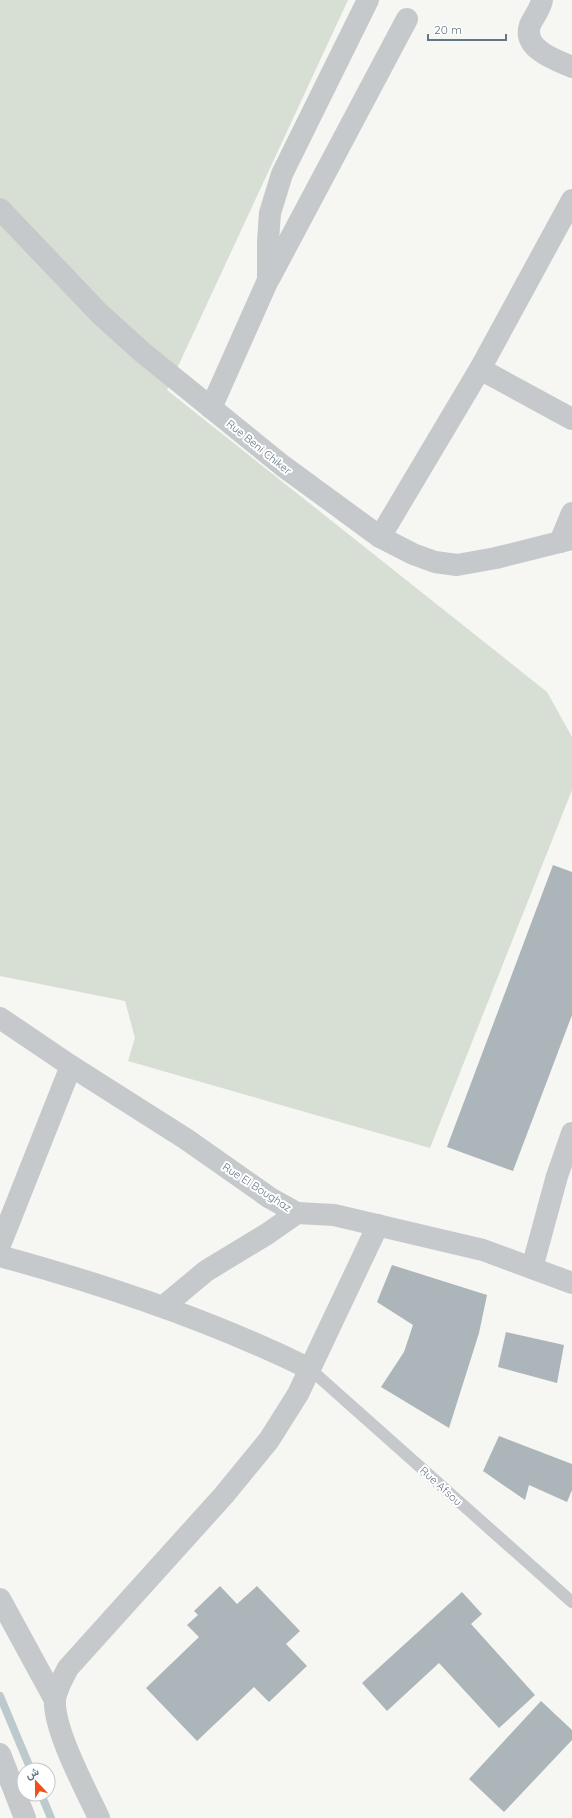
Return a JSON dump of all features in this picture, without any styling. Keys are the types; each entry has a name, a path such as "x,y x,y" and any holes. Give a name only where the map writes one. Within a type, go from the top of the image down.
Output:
{"street":[{"path":"268,280 270,213 282,174 368,0"},
{"path":"542,0 529,30 531,41 548,57 572,67"},
{"path":"211,408 268,280 407,19"},
{"path":"380,537 480,369 572,200"},
{"name":"Rue Beni Chiker","path":"0,209 99,313 142,352 283,466 380,537 435,562 457,565 496,558 566,541"},
{"path":"480,369 572,420"},
{"path":"566,541 572,513"},
{"name":"Rue El Boughaz","path":"0,1018 71,1066 149,1115 270,1198 297,1213 334,1215 483,1250 572,1283"},
{"path":"0,1245 71,1066"},
{"path":"532,1268 557,1176 572,1133"},
{"path":"164,1306 206,1271 267,1234 297,1213"},
{"path":"55,1700 68,1668 224,1495 269,1440 298,1394 378,1225"},
{"path":"0,1256 164,1306 273,1351 310,1369"},
{"path":"0,1599 55,1700 59,1730 99,1818"},
{"path":"0,1754 25,1818"}],"lane":[{"name":"Rue Afsou","path":"310,1369 572,1602"}],"shaded area":[{"path":"0,0 348,0 167,390 547,692 572,737 572,790 430,1148 128,1061 135,1038 125,1001 0,976"}],"building":[{"path":"553,865 572,872 572,1015 513,1171 447,1147"},
{"path":"392,1265 487,1295 479,1333 449,1428 381,1387 404,1352 413,1325 377,1302"},
{"path":"506,1332 564,1345 557,1383 498,1367"},
{"path":"499,1436 572,1464 572,1490 567,1502 529,1485 525,1500 483,1471"},
{"path":"220,1586 237,1604 257,1586 300,1631 286,1644 307,1666 269,1702 254,1687 197,1741 146,1688 199,1637 187,1625 198,1615 194,1611"},
{"path":"462,1592 482,1614 471,1624 535,1695 499,1728 439,1663 387,1711 362,1683"},
{"path":"541,1701 572,1730 572,1740 504,1812 469,1779"}],"waterway":[{"path":"0,1696 28,1762"},
{"path":"44,1802 51,1818"}]}
